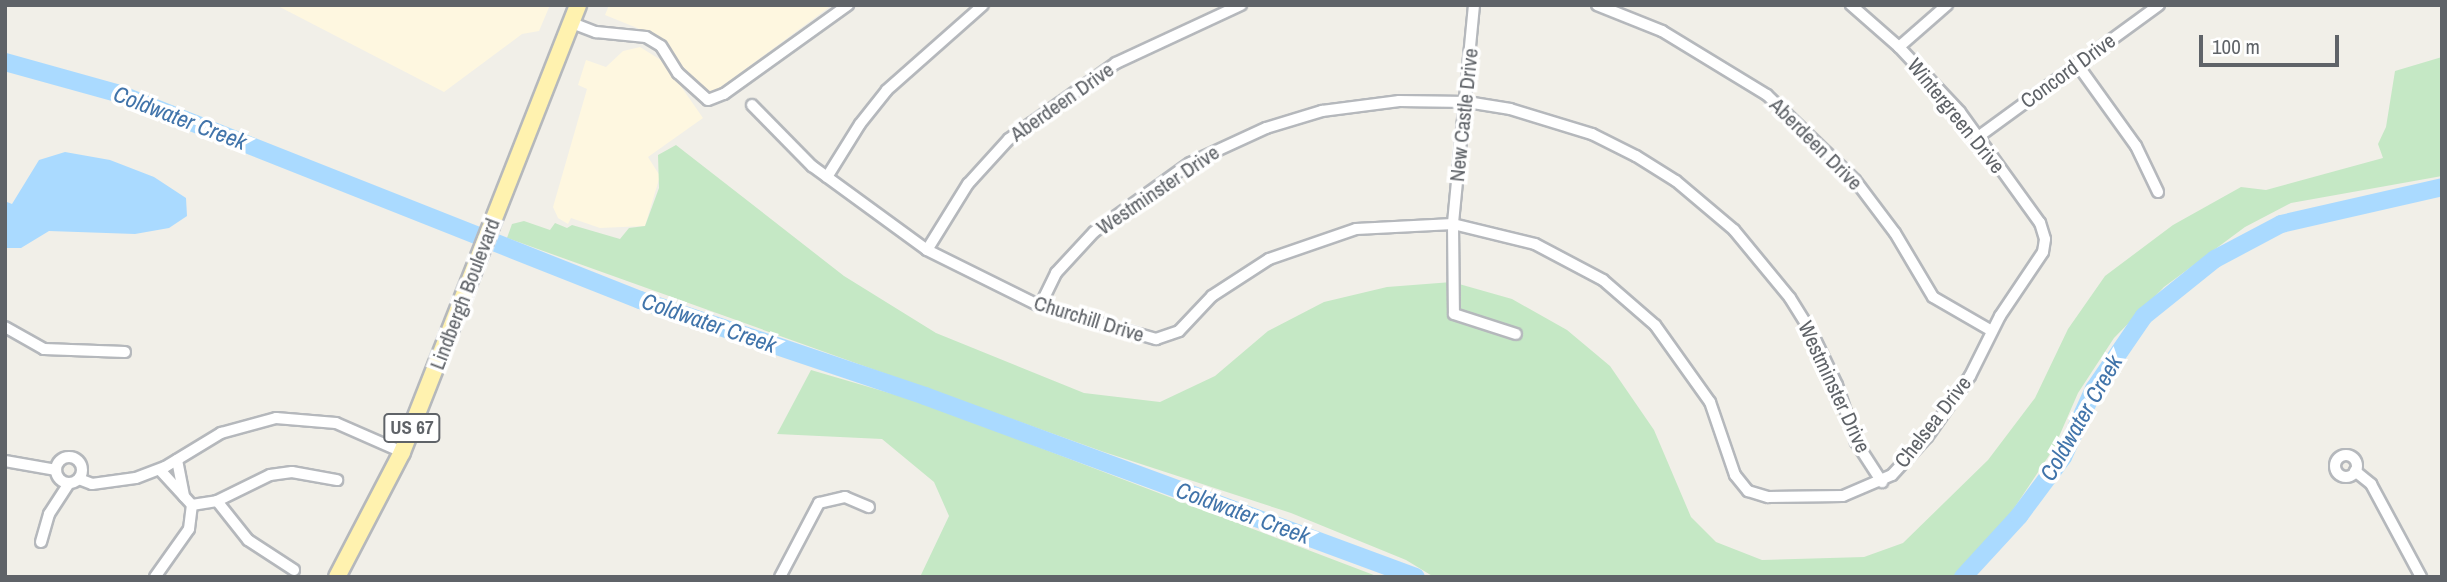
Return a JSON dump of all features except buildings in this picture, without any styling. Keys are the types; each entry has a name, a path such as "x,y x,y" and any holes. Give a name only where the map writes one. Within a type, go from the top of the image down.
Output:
{"main road":[{"name":"Lindbergh Boulevard","path":"337,577 402,452 579,5"}],"street":[{"path":"572,23 596,32 646,37 661,47 678,73 708,100 716,100 848,5"},
{"path":"827,177 860,124 887,90 983,5"},
{"name":"Aberdeen Drive","path":"927,250 968,184 1009,139 1116,63 1241,5"},
{"name":"New Castle Drive","path":"1474,5 1467,102 1453,224 1454,314 1516,334"},
{"name":"Aberdeen Drive","path":"1597,5 1662,30 1767,95 1855,180 1895,233 1933,297 1992,331"},
{"name":"Wintergreen Drive","path":"1851,5 1899,47 1978,137 2040,223 2045,239"},
{"path":"1899,47 1947,5"},
{"name":"Concord Drive","path":"1978,137 2159,5"},
{"path":"2077,64 2136,146 2158,192"},
{"name":"Westminster Drive","path":"1040,306 1056,273 1094,232 1214,150 1322,111 1399,101 1467,102 1592,134 1658,169 1713,210 1751,247 1790,298 1833,376 1856,442 1882,482"},
{"name":"Churchill Drive","path":"752,105 827,177 927,250 1040,306 1117,331 1166,337 1250,270 1312,241 1368,228 1453,224 1535,244 1586,269 1639,308 1699,383 1735,475 1748,491"},
{"name":"Chelsea Drive","path":"1748,491 1768,497 1843,496 1882,482 1916,450 1955,399 1992,331 2043,252 2045,239"},
{"path":"5,327 44,349 125,352"},
{"path":"41,542 49,514 74,481 83,470 75,457 60,460 56,470 60,479 74,481 92,484 122,482 160,470 246,423 293,417 335,423 402,452"},
{"path":"177,460 184,496"},
{"path":"5,461 56,470"},
{"path":"159,576 189,529 192,505 184,496 176,493 160,470"},
{"path":"2355,471 2371,485 2421,577"},
{"path":"192,505 217,501 270,475 292,472 337,480"},
{"path":"780,577 819,503 845,497 869,508"},
{"path":"217,501 248,540 294,570"}],"shaded area":[{"path":"276,5 550,5 539,31 522,34 444,92"},
{"path":"609,5 832,5 710,95 652,34 605,15"},
{"path":"640,47 664,62 703,118 648,157 660,176 645,226 600,228 571,218 568,224 558,218 553,207 587,89 578,85 586,60 606,67 623,51"}],"green space":[{"path":"2442,57 2442,176 2291,203 2245,227 2164,287 2114,338 2078,393 2054,448 2007,519 1957,577 1434,577 1406,560 1291,513 1104,452 507,238 512,224 524,221 550,230 555,223 567,228 572,225 620,239 629,228 645,226 659,188 658,155 676,145 844,276 936,333 1084,393 1160,402 1215,376 1268,331 1324,302 1387,287 1452,282 1512,299 1567,330 1610,366 1654,430 1691,517 1716,542 1762,560 1864,557 1903,543 1988,460 2035,398 2068,329 2105,276 2173,225 2241,187 2266,190 2383,158 2378,144 2386,127 2395,71"},
{"path":"811,370 920,402 1379,577 920,577 949,516 934,482 882,439 777,434"}],"water":[{"path":"65,152 110,160 154,177 186,198 187,216 169,228 135,234 49,231 21,248 5,248 5,181 7,202 12,204 39,160"}],"waterway":[{"name":"Coldwater Creek","path":"5,62 120,94 640,300 925,396 1416,577"},
{"name":"Coldwater Creek","path":"1963,577 2019,516 2063,457 2094,389 2144,316 2215,259 2281,224 2442,187"}]}
